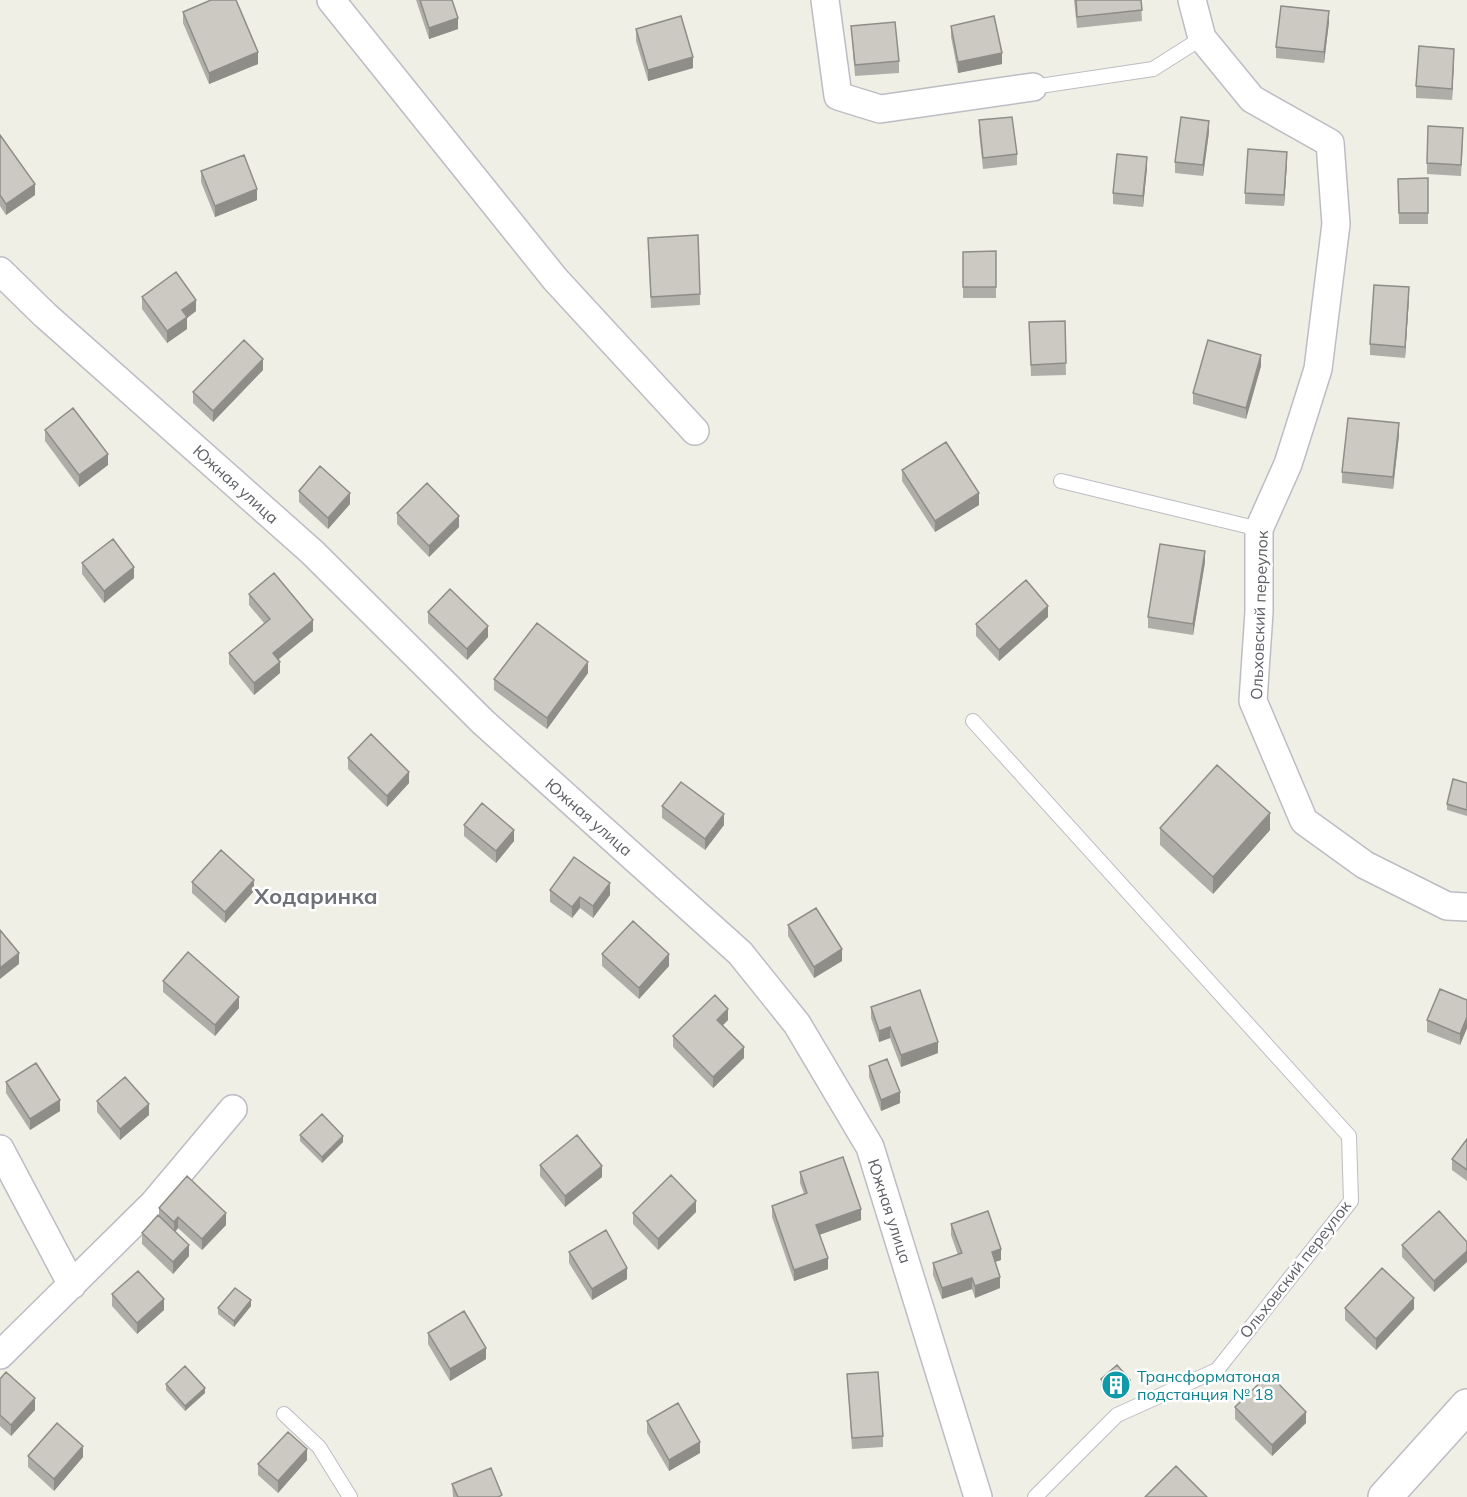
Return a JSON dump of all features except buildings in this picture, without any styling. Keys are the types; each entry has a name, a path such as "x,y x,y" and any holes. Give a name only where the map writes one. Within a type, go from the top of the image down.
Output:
{"street":[{"path":"332,0 555,279 695,431"},
{"path":"825,0 838,96 880,109 1033,87"},
{"name":"Ольховский переулок","path":"1192,0 1202,38 1252,99 1330,143 1336,224 1318,369 1288,464 1259,529 1259,612 1253,701 1304,821 1365,865 1447,906 1467,907"},
{"name":"Южная улица","path":"0,271 45,315 312,552 483,722 740,953 797,1024 870,1147 978,1497"},
{"path":"0,1355 154,1203 233,1109"},
{"path":"0,1149 72,1285"},
{"path":"1385,1497 1467,1406"}],"lane":[{"path":"1033,87 1153,69 1202,38"},
{"path":"1061,480 1259,529"},
{"name":"Ольховский переулок","path":"973,722 1349,1136 1351,1201 1217,1370 1117,1415 1035,1497"},
{"path":"284,1413 319,1447 351,1497"}],"place":[{"name":"Трансформатоная подстанция № 18","path":"1116,1385"}],"district":[{"name":"Ходаринка","path":"316,896"}]}
